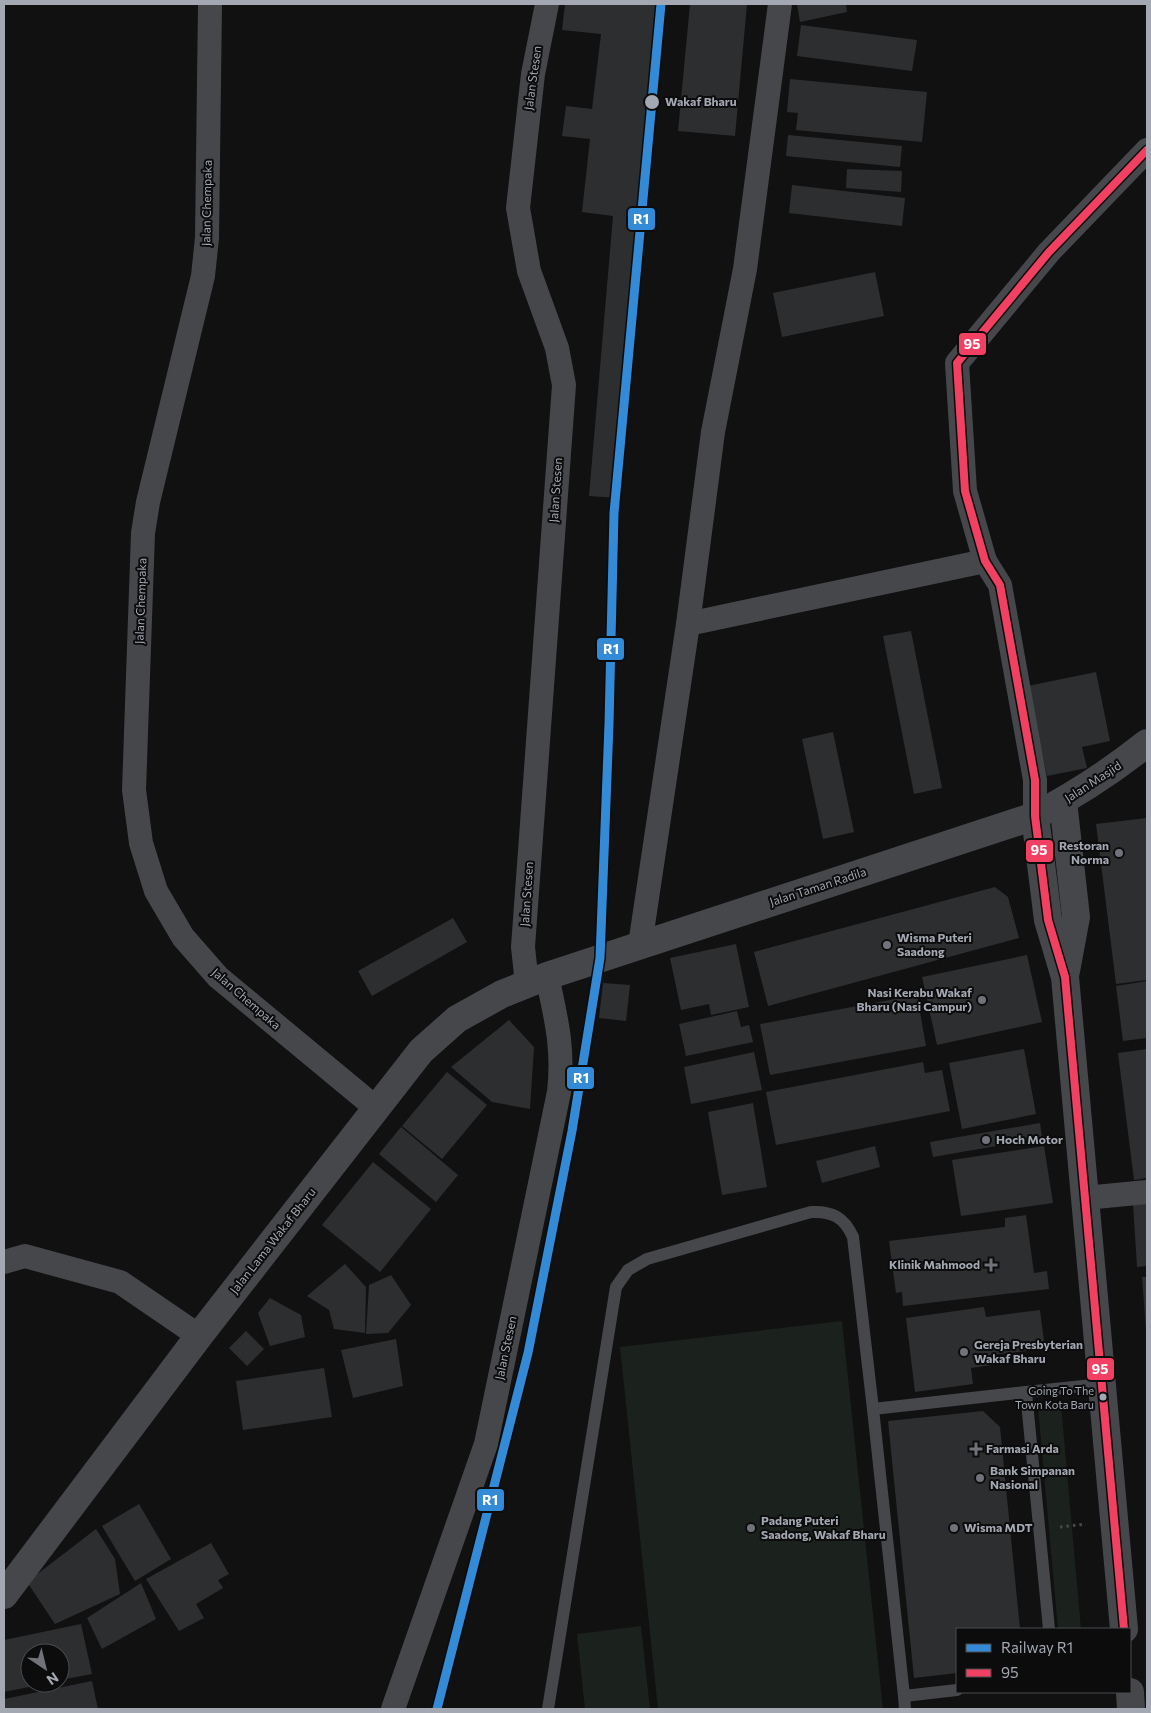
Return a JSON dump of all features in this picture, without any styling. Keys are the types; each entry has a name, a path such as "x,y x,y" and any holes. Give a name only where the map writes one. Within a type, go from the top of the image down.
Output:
{"street":[{"name":"Jalan Chempaka","path":"210,4 207,238 204,276 148,502 143,533 134,790 141,843 156,891 183,937 218,977 376,1108"},
{"name":"Jalan Stesen","path":"392,1709 486,1444 559,1092 562,1065 560,1036 523,946 564,385 562,366 529,271 518,208 532,74 547,4"},
{"path":"640,945 688,624 713,432 745,268 780,4"},
{"path":"1124,1628 1065,977 1048,920 1035,816 1035,780 1000,585 985,561 964,482 957,363 1049,252 1147,150"},
{"path":"688,624 985,561"},
{"name":"Jalan Masjid","path":"1035,816 1063,801 1120,765 1147,743"},
{"path":"1063,801 1076,917 1065,977"},
{"name":"Jalan Taman Radila","path":"600,958 1035,816"},
{"name":"Jalan Lama Wakaf Bharu","path":"7,1587 421,1051 457,1019 502,994 600,958"},
{"path":"1084,1198 1147,1192"},
{"path":"4,1262 25,1256 120,1282 199,1336"},
{"path":"1130,1693 1131,1709"},
{"path":"1142,1709 1147,1709"}],"lane":[{"path":"548,1709 616,1288 628,1270 647,1259 811,1212 825,1211 838,1217 847,1225 852,1237 873,1409 905,1709"},
{"path":"873,1409 1102,1384"},
{"path":"1026,1392 1049,1628"},
{"path":"904,1696 956,1690"}],"path":[{"path":"1039,1529 1114,1522"}],"shaded area":[{"name":"Padang Puteri Saadong, Wakaf Bharu","path":"842,1321 883,1709 658,1709 620,1347"},
{"path":"1061,1405 1081,1628 1058,1628 1038,1407"},
{"path":"641,1626 650,1709 585,1709 577,1634"}],"building":[{"path":"565,4 664,4 619,498 589,496 613,216 582,212 590,139 562,136 566,106 592,109 601,34 562,30"},
{"path":"690,4 747,4 735,136 678,131"},
{"path":"797,4 846,4 847,12 800,22"},
{"path":"801,25 917,40 912,71 797,56"},
{"path":"790,79 927,92 922,142 796,130 798,113 787,112"},
{"path":"788,135 902,146 900,167 786,156"},
{"path":"847,169 902,171 901,192 846,188"},
{"path":"792,185 905,198 902,226 789,213"},
{"path":"875,272 884,316 782,337 773,293"},
{"path":"911,631 942,788 914,794 883,636"},
{"path":"1096,672 1110,741 1082,747 1087,768 1047,776 1028,686"},
{"path":"833,732 854,832 823,839 802,739"},
{"path":"1147,818 1147,980 1116,984 1096,824"},
{"name":"Wisma Puteri Saadong","path":"995,887 1008,897 1019,938 768,1006 754,952"},
{"path":"453,918 467,942 372,996 358,971"},
{"path":"736,944 749,1007 711,1015 709,1004 681,1010 670,958"},
{"name":"Nasi Kerabu Wakaf Bharu (Nasi Campur)","path":"1027,955 1042,1022 937,1045 922,977"},
{"path":"1147,981 1147,1038 1123,1041 1116,986"},
{"path":"603,983 630,985 626,1021 599,1018"},
{"path":"917,995 926,1046 770,1075 760,1024"},
{"path":"737,1011 741,1027 749,1025 753,1042 686,1056 679,1024"},
{"path":"509,1020 534,1047 530,1109 492,1102 451,1067"},
{"path":"1024,1049 1036,1114 962,1129 949,1063"},
{"path":"1147,1049 1147,1178 1134,1180 1118,1053"},
{"path":"754,1052 762,1090 691,1104 684,1067"},
{"path":"923,1062 925,1073 942,1070 950,1111 776,1145 766,1092"},
{"path":"447,1072 487,1105 442,1159 402,1126"},
{"path":"753,1103 767,1187 722,1195 708,1112"},
{"name":"Hoch Motor","path":"1040,1123 1042,1138 933,1157 930,1142"},
{"path":"401,1127 458,1175 436,1202 379,1154"},
{"path":"875,1146 880,1167 822,1183 816,1161"},
{"path":"1044,1146 1053,1203 961,1216 952,1160"},
{"path":"373,1162 431,1209 380,1272 322,1225"},
{"path":"1147,1203 1147,1266 1137,1267 1133,1204"},
{"path":"1026,1215 1034,1273 1047,1271 1049,1289 903,1306 902,1292 896,1293 889,1241 1005,1227 1005,1218"},
{"path":"345,1264 366,1287 365,1333 334,1329 329,1310 307,1296"},
{"path":"391,1275 411,1305 388,1333 366,1334 369,1285"},
{"path":"1142,1277 1147,1277 1147,1330 1146,1330"},
{"path":"270,1298 301,1315 305,1337 270,1346 258,1313"},
{"name":"Gereja Presbyterian Wakaf Bharu","path":"984,1307 986,1317 1040,1310 1045,1349 991,1355 992,1365 971,1368 973,1384 915,1392 906,1318"},
{"path":"246,1331 264,1349 247,1366 229,1348"},
{"path":"396,1339 403,1386 353,1398 341,1350"},
{"path":"324,1368 332,1417 243,1430 236,1381"},
{"name":"Wisma MDT","path":"983,1411 1000,1427 1020,1628 956,1628 956,1673 914,1678 888,1421"},
{"path":"139,1504 171,1559 135,1581 102,1526"},
{"path":"96,1529 115,1559 120,1594 55,1624 27,1582"},
{"path":"211,1543 229,1574 218,1580 223,1588 196,1604 204,1618 179,1631 146,1579"},
{"path":"141,1583 156,1619 102,1649 87,1618"},
{"path":"81,1624 92,1674 70,1678 70,1643 20,1643 20,1689 4,1692 4,1640"},
{"path":"92,1681 98,1709 4,1709 4,1699 33,1693 70,1693 70,1686"}],"rail line":[{"name":"R1","path":"437,1709 528,1353 572,1131 600,958 609,724 614,513 661,4"}],"transit line":[{"name":"95","path":"1124,1628 1065,977 1048,920 1035,816 1035,780 1000,585 985,561 965,491 957,363 1049,252 1147,150"}],"place":[{"name":"Wakaf Bharu","path":"652,102"},
{"name":"Restoran Norma","path":"1119,853"},
{"name":"Wisma Puteri Saadong","path":"887,945"},
{"name":"Nasi Kerabu Wakaf Bharu (Nasi Campur)","path":"982,1000"},
{"name":"Hoch Motor","path":"986,1140"},
{"name":"Klinik Mahmood","path":"991,1265"},
{"name":"Gereja Presbyterian Wakaf Bharu","path":"964,1352"},
{"name":"Going To The Town Kota Baru","path":"1103,1397"},
{"name":"Farmasi Arda","path":"976,1449"},
{"name":"Bank Simpanan Nasional","path":"980,1478"},
{"name":"Padang Puteri Saadong, Wakaf Bharu","path":"751,1528"},
{"name":"Wisma MDT","path":"954,1528"}]}
